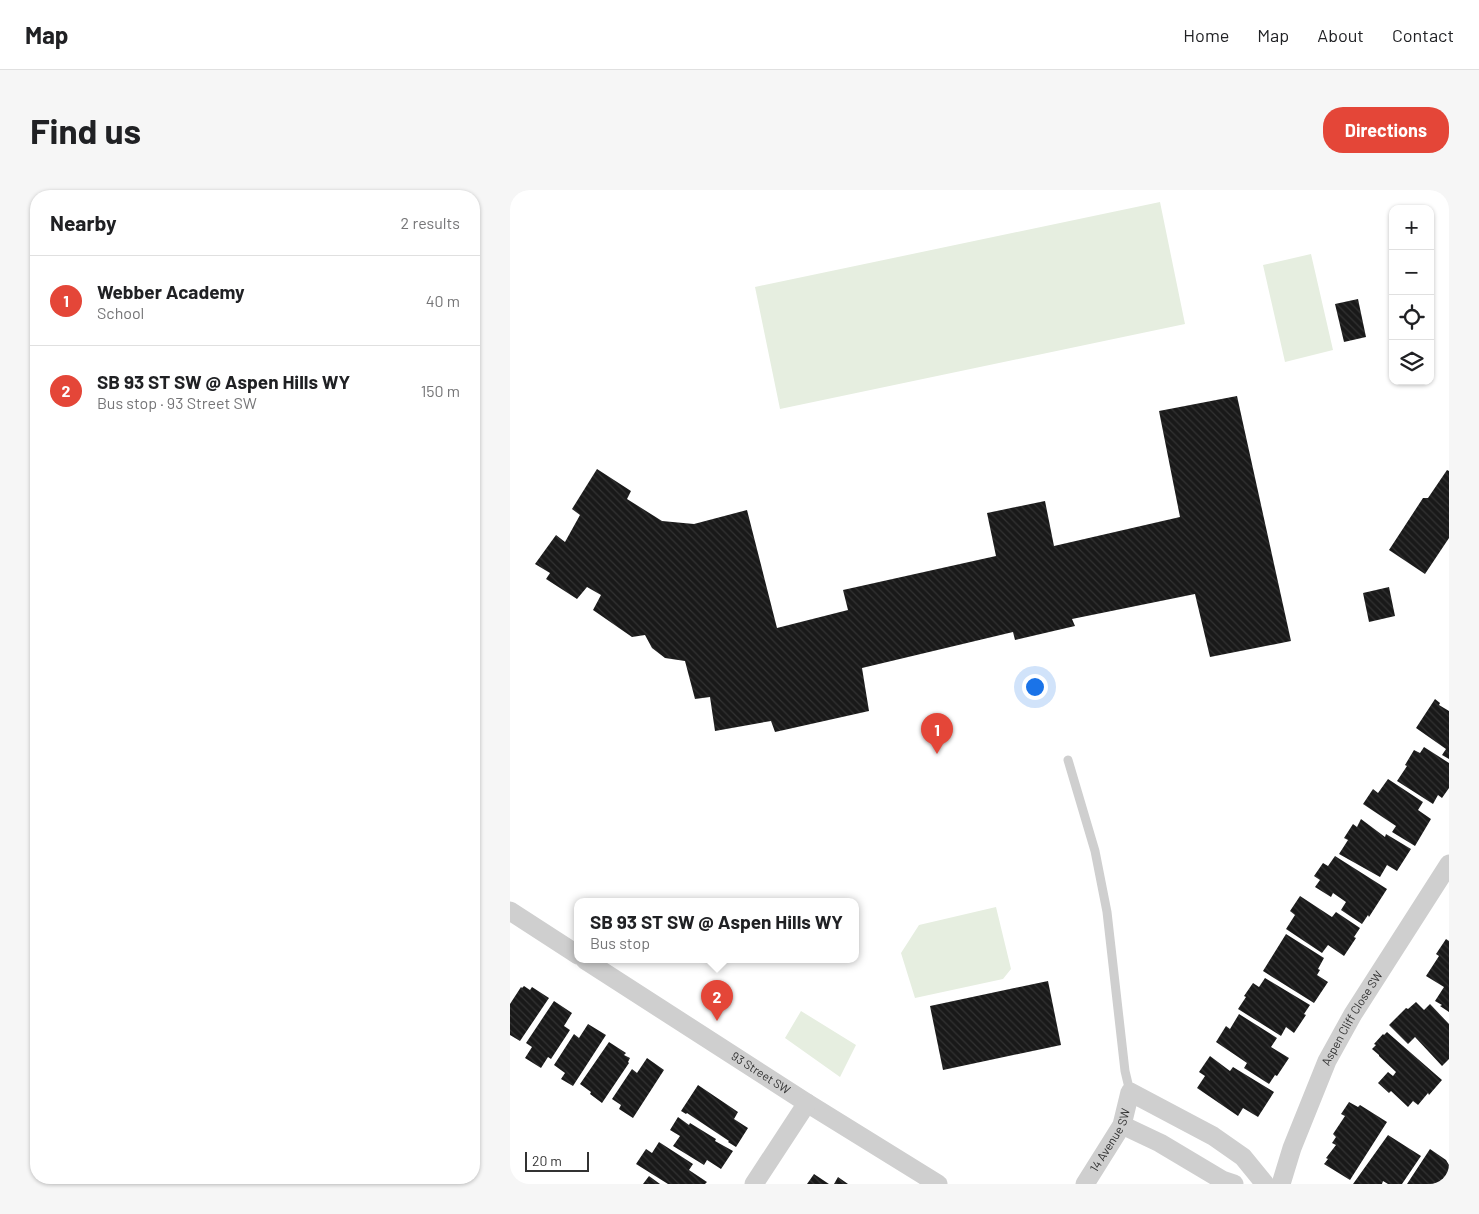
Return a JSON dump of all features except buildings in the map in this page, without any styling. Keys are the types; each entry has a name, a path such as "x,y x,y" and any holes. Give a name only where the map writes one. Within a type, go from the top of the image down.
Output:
{"street":[{"name":"Aspen Cliff Close SW","path":"1281,1184 1292,1148 1327,1061 1353,1014 1449,864"},
{"path":"510,911 574,952"},
{"name":"93 Street SW","path":"590,963 807,1103 938,1184"},
{"name":"14 Avenue SW","path":"1086,1184 1122,1125 1130,1092"},
{"path":"1130,1092 1213,1136 1243,1157 1265,1184"},
{"path":"754,1184 807,1103"},
{"path":"1122,1125 1160,1143 1222,1180 1234,1184"}],"lane":[{"path":"1068,760 1095,852 1108,912 1125,1071 1130,1092"}],"shaded area":[{"path":"1160,202 1185,324 780,409 755,287"},
{"path":"1311,254 1333,350 1285,362 1263,265"},
{"path":"996,907 1011,969 1003,979 915,998 901,953 919,925"},
{"path":"801,1011 856,1045 840,1077 785,1038"}],"place":[{"name":"Webber Academy","path":"937,754"},
{"name":"SB 93 ST SW @ Aspen Hills WY","path":"717,1021"}]}
